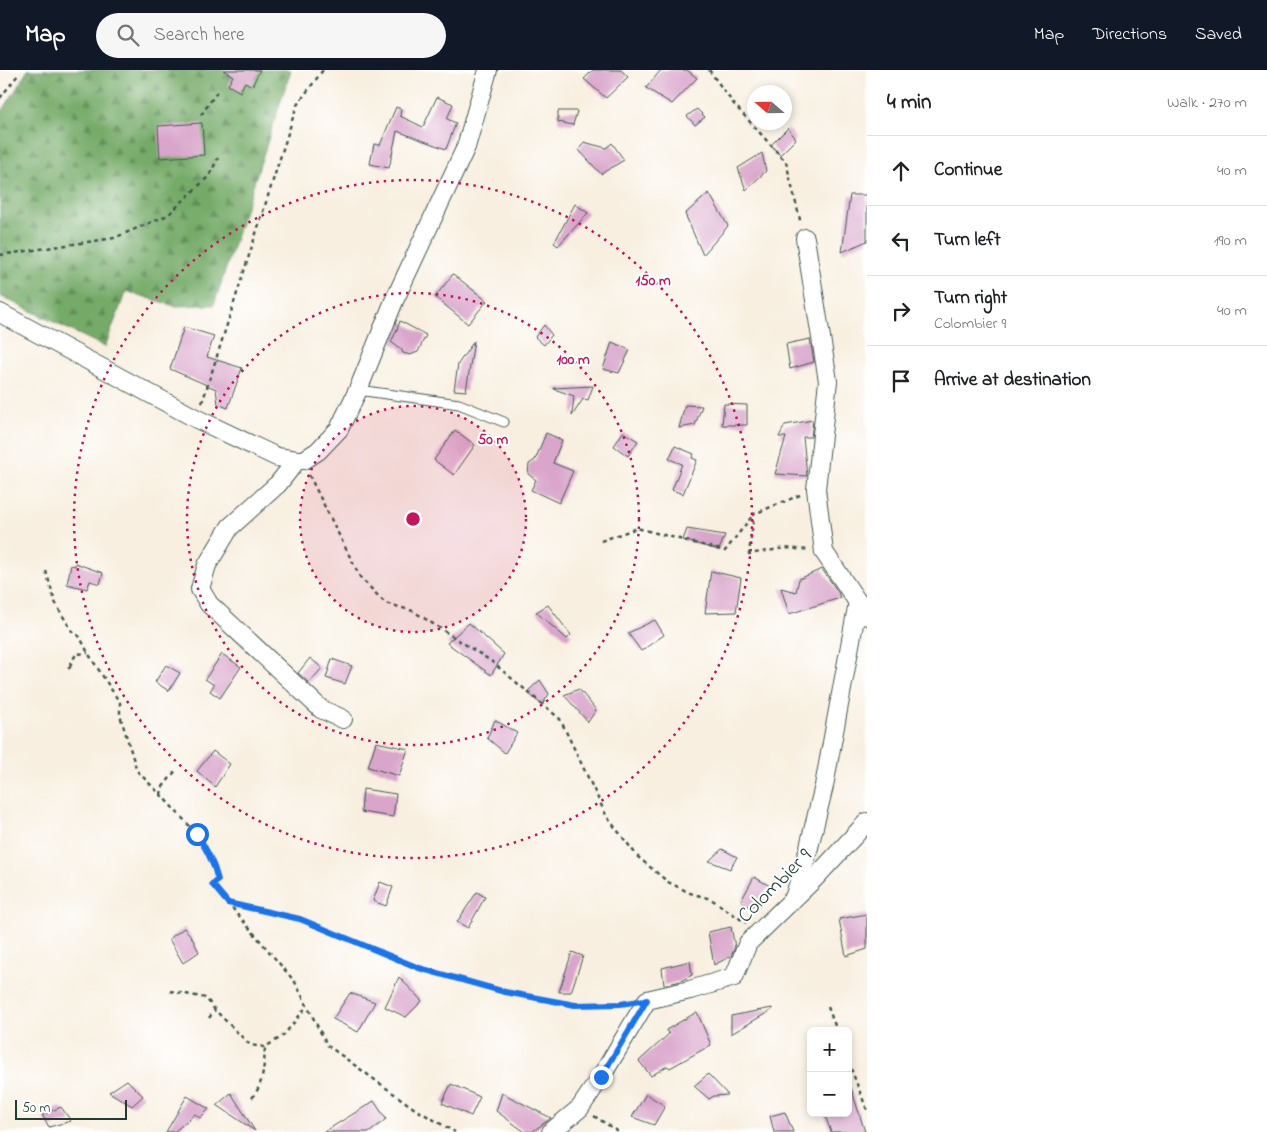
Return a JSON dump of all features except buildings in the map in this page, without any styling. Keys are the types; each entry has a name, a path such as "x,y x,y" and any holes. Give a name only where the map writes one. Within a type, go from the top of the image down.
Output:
{"street":[{"path":"343,719 321,709 209,604 200,589 207,565 230,527 278,484 300,460 318,451 339,429 358,390 394,302 466,147 488,70"},
{"path":"794,897 808,851 824,786 862,609 824,552 816,489 828,381 804,238"},
{"path":"0,313 197,419 277,457 300,460"},
{"name":"Colombier 9","path":"647,1000 734,978 748,943 867,822"},
{"path":"551,1132 580,1108 601,1077 647,1000"}],"lane":[{"path":"358,390 459,404 504,422"}],"path":[{"path":"197,419 297,106 323,70"},
{"path":"710,70 733,103 786,162 804,238"},
{"path":"0,98 18,75"},
{"path":"201,115 219,90"},
{"path":"0,255 114,238 168,215 209,176 218,158"},
{"path":"300,460 360,577 385,603 413,611 490,661 560,719 607,817 638,858 668,882 690,893 711,899 759,932"},
{"path":"601,541 637,528 725,551 754,514 816,489"},
{"path":"754,514 749,554 785,548 824,552"},
{"path":"46,572 55,602 61,613 72,630 80,637 120,703 120,715 137,771 162,795 197,834 216,873 218,880 212,884 295,982 327,1044 415,1110 455,1132"},
{"path":"71,666 68,669 76,654 88,653"},
{"path":"162,795 162,788 177,769"},
{"path":"228,903 300,919 419,968 505,992 575,1005 620,1004 647,1000"},
{"path":"170,991 206,998 215,1010 250,1045 265,1047 283,1036 307,1006"},
{"path":"828,1007 835,1027"},
{"path":"209,1018 215,1010"},
{"path":"252,1098 258,1092 263,1073 265,1047"},
{"path":"852,1071 867,1110"},
{"path":"580,1108 619,1132"}],"green space":[{"path":"28,70 291,70 214,305 174,306 126,291 105,347 0,296 0,115"}],"route":[{"path":"197,834 216,873 218,880 212,884 228,903 300,919 419,968 505,992 575,1005 620,1004 647,1000 601,1077"}]}
